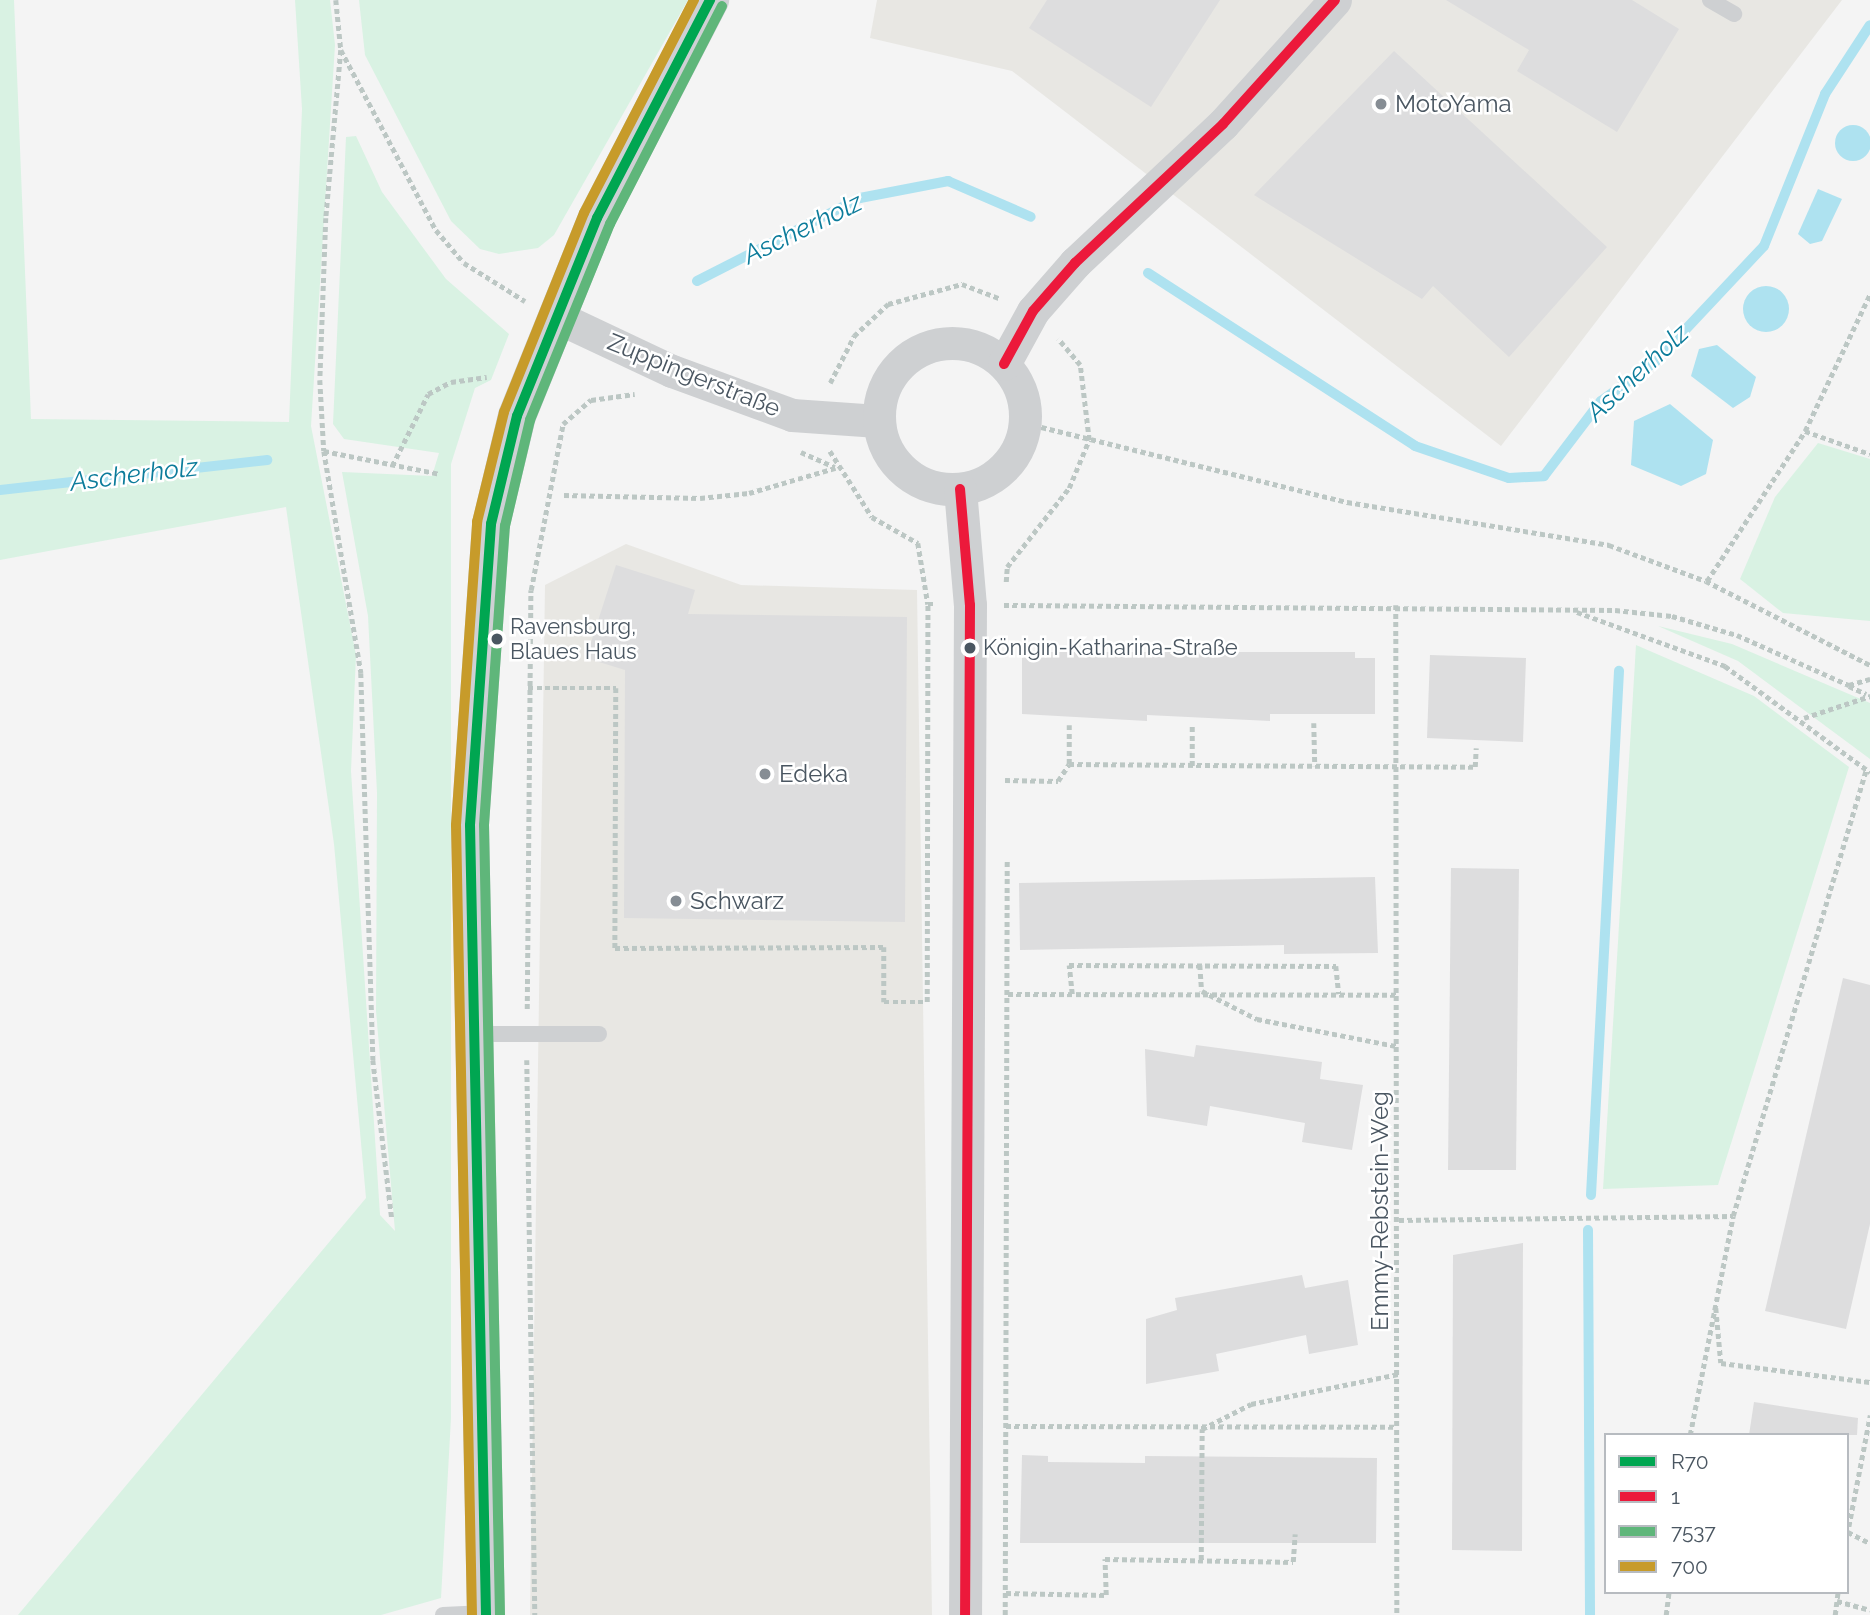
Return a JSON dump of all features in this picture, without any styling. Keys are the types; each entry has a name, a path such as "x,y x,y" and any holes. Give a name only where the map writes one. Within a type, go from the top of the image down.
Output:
{"street":[{"path":"486,1614 470,825 491,524 517,416 557,317 642,121 710,0"},
{"path":"1004,364 1033,311 1223,124 1335,0"},
{"name":"Zuppingerstraße","path":"557,317 672,371 792,415 878,421"},
{"path":"970,344 1004,364 1020,388 1025,423 1014,456 999,473 960,489 912,479 883,444 878,421 889,376 924,347 970,344"},
{"path":"960,489 970,604 965,1615"}],"lane":[{"path":"1710,0 1734,14"},
{"path":"476,1034 598,1034"},
{"path":"443,1615 486,1614"}],"path":[{"path":"337,0 341,50 326,218 320,380 324,451 361,673 373,1060 392,1220"},
{"path":"341,50 436,230 464,263 557,317"},
{"path":"528,688 616,688 615,948 884,947 884,1002 927,1002 928,604 918,543 872,517 836,467 826,418 831,381 854,335 888,304 962,284 1033,311 1080,365 1089,440 1069,488 1007,567 1003,615"},
{"path":"1706,581 1805,431 1870,293"},
{"path":"392,466 428,394 451,382 487,377"},
{"path":"535,1615 527,1034 528,688 531,590 563,424 591,400 625,392 649,397"},
{"path":"1025,423 1347,502 1609,545 1706,581 1870,665"},
{"path":"1805,431 1870,454"},
{"path":"789,447 836,467"},
{"path":"324,451 440,474"},
{"path":"564,495 700,498 749,493 836,467"},
{"path":"928,604 1396,605 1672,616 1737,635 1868,695"},
{"name":"Emmy-Rebstein-Weg","path":"1396,605 1396,1046 1399,1220 1397,1615"},
{"path":"1569,610 1726,666 1804,719 1868,771 1733,1216 1690,1433"},
{"path":"1849,685 1870,679"},
{"path":"1804,719 1868,695"},
{"path":"1314,723 1315,766"},
{"path":"1005,780 1058,781 1069,764 1069,724"},
{"path":"1192,724 1192,766"},
{"path":"1069,764 1475,767 1476,748"},
{"path":"1005,766 1006,793"},
{"path":"1005,1615 1008,1426 1007,847"},
{"path":"1072,994 1069,965 1336,966 1339,994"},
{"path":"1200,965 1202,991"},
{"path":"967,994 1202,991 1396,995"},
{"path":"1202,991 1257,1019 1396,1046"},
{"path":"1399,1220 1733,1216"},
{"path":"1716,1308 1721,1363 1870,1382"},
{"path":"1202,1429 1251,1404 1398,1374"},
{"path":"1849,1523 1870,1415"},
{"path":"966,1424 1202,1429 1398,1427"},
{"path":"1201,1560 1202,1429"},
{"path":"1006,1593 1105,1595 1105,1559 1293,1562 1295,1534"},
{"path":"1849,1534 1870,1543"},
{"path":"1667,1615 1669,1594"},
{"path":"1835,1615 1838,1594"},
{"path":"1837,1601 1870,1610"}],"shaded area":[{"path":"877,0 1842,0 1501,446 1012,71 870,38"},
{"path":"626,544 741,585 917,590 932,1615 530,1615 545,585"}],"green space":[{"path":"0,0 14,0 31,419 289,422 302,109 295,0 330,0 335,45 311,426 356,655 351,771 380,1215 395,1231 376,1011 377,793 368,616 342,472 432,476 439,453 344,439 333,424 346,137 356,136 382,192 446,279 509,334 491,380 475,388 451,464 451,1418 441,1598 381,1615 18,1615 366,1198 334,844 286,507 0,560"},
{"path":"359,0 688,0 554,235 538,248 499,254 480,249 451,221 365,55"},
{"path":"1818,443 1870,459 1870,621 1783,613 1740,579 1775,497"},
{"path":"1658,626 1732,644 1870,703 1870,759 1738,661"},
{"path":"1636,645 1754,696 1849,767 1718,1185 1603,1189"}],"water":[{"path":"1853,125 1866,130 1871,143 1866,156 1853,161 1840,156 1835,143 1840,130"},
{"path":"1818,189 1842,199 1822,241 1810,244 1798,234"},
{"path":"1766,286 1782,293 1789,309 1782,325 1766,332 1750,325 1743,309 1750,293"},
{"path":"1717,345 1756,377 1750,397 1733,408 1691,376 1699,349"},
{"path":"1670,404 1713,440 1706,474 1681,486 1631,465 1634,421"}],"building":[{"path":"1047,0 1220,0 1151,107 1029,28"},
{"path":"1446,0 1632,0 1679,29 1617,132 1517,71 1529,50"},
{"path":"1394,51 1607,247 1509,357 1433,286 1422,299 1254,195"},
{"name":"Edeka","path":"616,565 695,590 688,614 907,617 905,922 624,918 625,670 586,658"},
{"path":"1022,652 1355,652 1355,658 1375,658 1375,714 1270,714 1270,721 1147,715 1147,721 1022,714"},
{"path":"1430,655 1526,658 1523,742 1427,738"},
{"path":"1451,868 1519,869 1516,1170 1448,1170"},
{"path":"1375,877 1378,953 1284,954 1284,945 1020,950 1019,883"},
{"path":"1843,978 1870,985 1870,1224 1846,1329 1765,1311"},
{"path":"1196,1045 1322,1062 1320,1079 1363,1085 1352,1150 1302,1142 1305,1123 1210,1106 1207,1126 1147,1116 1145,1049 1194,1057"},
{"path":"1523,1243 1522,1551 1452,1550 1453,1255"},
{"path":"1302,1275 1305,1288 1348,1280 1358,1345 1309,1354 1306,1335 1216,1354 1219,1371 1146,1384 1146,1319 1177,1310 1175,1298"},
{"path":"1754,1402 1858,1418 1857,1435 1749,1433"},
{"path":"1022,1455 1048,1456 1048,1462 1145,1463 1145,1456 1377,1458 1376,1543 1020,1543"}],"waterway":[{"name":"Ascherholz","path":"1148,273 1415,446 1509,478 1544,476 1601,401 1655,362 1764,246 1825,94 1870,25"},
{"name":"Ascherholz","path":"697,281 860,198 948,181 1031,217"},
{"name":"Ascherholz","path":"0,490 267,460"},
{"path":"1591,1195 1619,671"},
{"path":"1588,1230 1590,1615"}],"transit line":[{"name":"700","path":"472,1615 456,825 477,522 504,412 584,213 694,0"},
{"name":"R70","path":"486,1615 470,825 491,524 517,416 597,218 710,0"},
{"name":"1","path":"1004,364 1033,311 1075,263 1223,124 1335,0"},
{"name":"7537","path":"500,1615 484,825 505,526 530,420 610,224 722,6"},
{"name":"1","path":"960,489 970,605 965,1615"}],"place":[{"name":"MotoYama","path":"1381,104"},
{"name":"Ravensburg, Blaues Haus","path":"497,639"},
{"name":"Königin-Katharina-Straße","path":"970,648"},
{"name":"Edeka","path":"765,774"},
{"name":"Schwarz","path":"676,901"}]}
